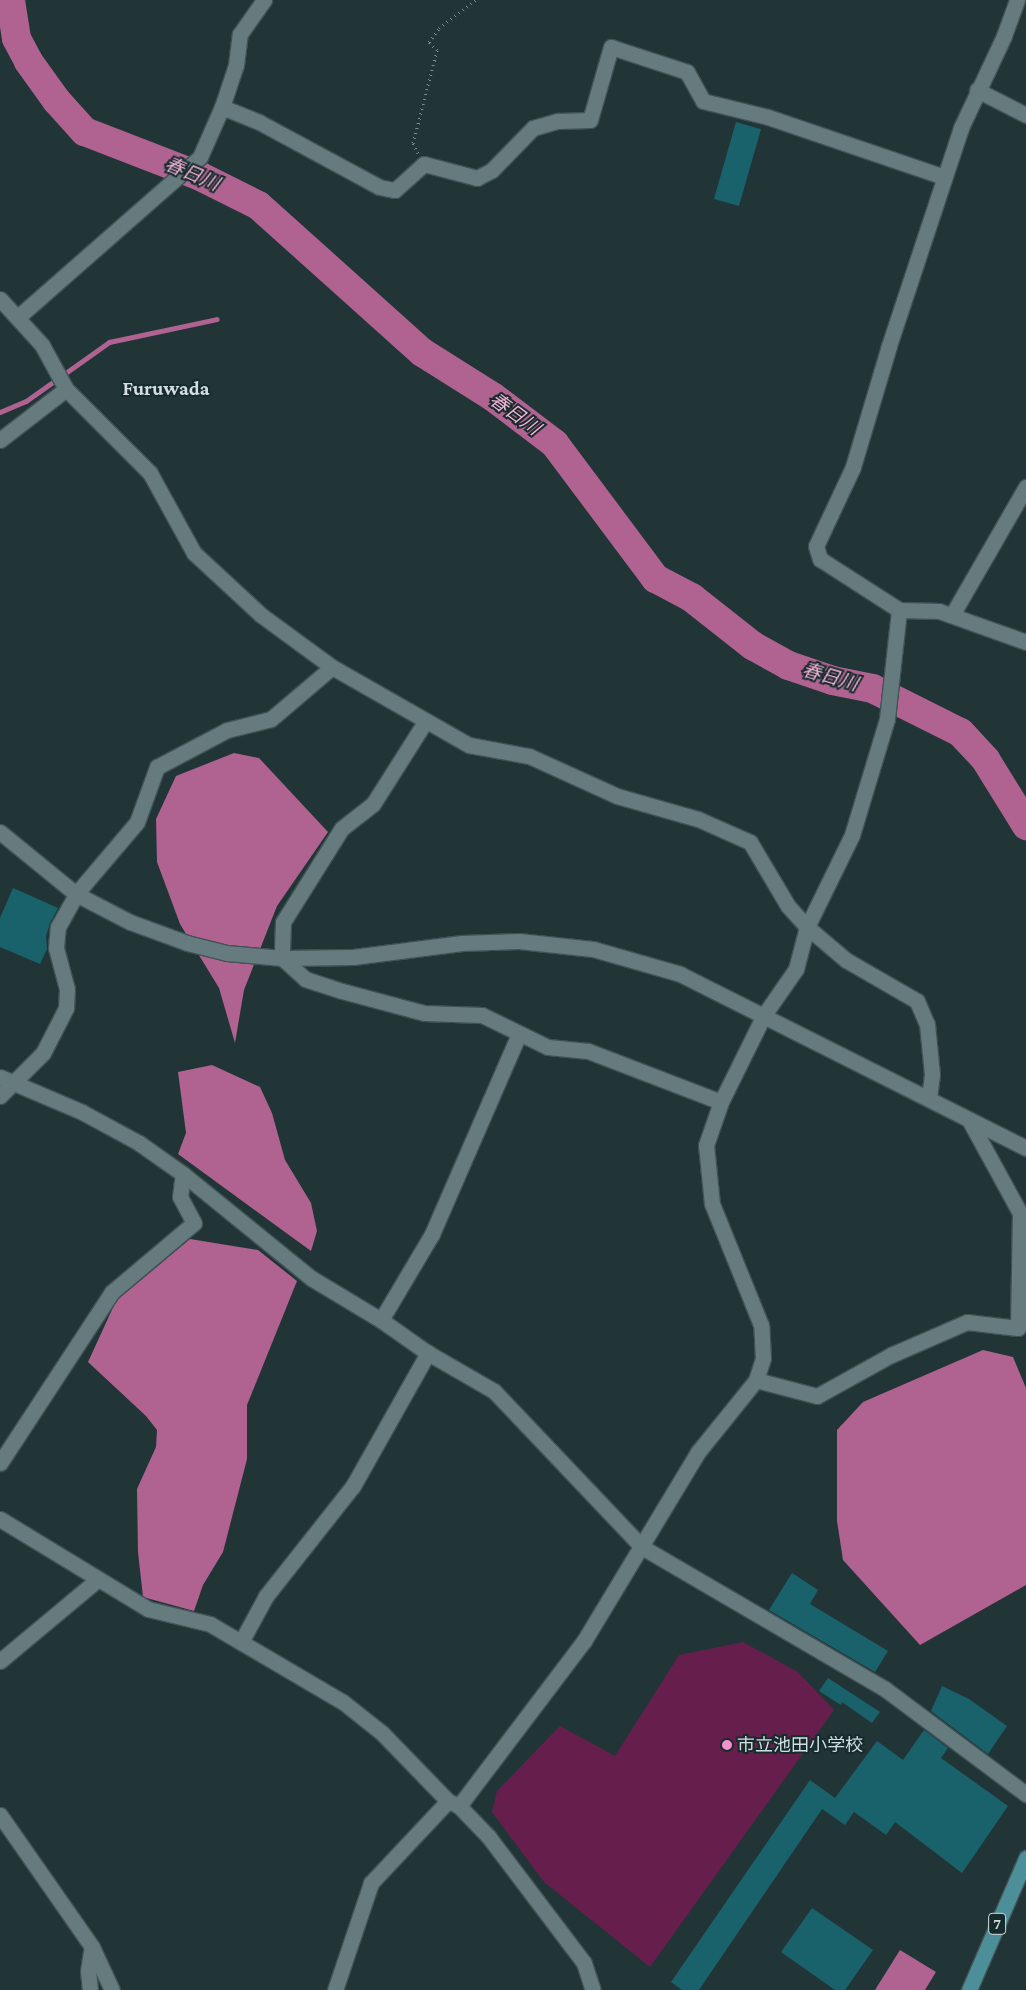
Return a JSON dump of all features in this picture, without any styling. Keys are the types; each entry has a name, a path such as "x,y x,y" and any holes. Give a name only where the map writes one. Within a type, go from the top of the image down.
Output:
{"main road":[{"name":"7","path":"969,1990 1026,1858"}],"street":[{"path":"18,318 200,158 222,107 236,65 240,34 264,0"},
{"path":"1018,0 1004,36 977,90 944,177 853,467 816,546 820,559 899,610 939,611 1026,642"},
{"path":"222,107 259,122 380,187 395,190 424,164 477,178 492,170 533,128 558,121 590,120 611,47 687,72 704,101 768,117 944,177"},
{"path":"977,90 1026,115"},
{"path":"0,299 42,345 66,389 150,473 194,553 261,616 332,667 425,722 469,745 529,756 617,796 698,819 750,842 788,906 807,927 846,960 917,1001 927,1024 932,1074 929,1098"},
{"path":"0,440 66,389"},
{"path":"952,615 1026,487"},
{"path":"335,1990 371,1883 453,1804 584,1641 698,1452 756,1380 763,1358 761,1325 712,1204 706,1145 722,1102 764,1015 796,969 807,927 852,835 887,718 893,682 899,610"},
{"path":"0,1096 16,1083 43,1053 66,1008 67,989 56,948 58,927 76,894 137,822 157,767 227,730 271,719 332,667"},
{"path":"282,958 283,922 342,828 373,804 425,722"},
{"path":"0,832 76,894 130,922 187,943 227,953 282,958 353,957 462,943 519,941 593,949 680,974 1026,1148"},
{"path":"282,958 306,979 342,991 424,1013 482,1015 548,1047 588,1051 722,1102"},
{"path":"381,1320 432,1234 518,1034"},
{"path":"0,1077 82,1112 139,1143 183,1174 311,1278 381,1320 428,1353 494,1391 642,1547 886,1689 1026,1794"},
{"path":"756,1380 817,1396 891,1356 967,1322 1018,1328 1020,1213 969,1120"},
{"path":"0,1463 112,1292 194,1223 180,1197 183,1174"},
{"path":"241,1642 266,1596 353,1486 428,1353"},
{"path":"0,1519 148,1609 210,1624 343,1702 382,1733 488,1836 584,1963 593,1990"},
{"path":"0,1661 98,1578"},
{"path":"1,1819 92,1947 112,1990"},
{"path":"90,1990 88,1971 92,1947"}],"path":[{"path":"424,164 413,143 438,50 429,42 439,28 476,0"}],"shaded area":[{"path":"234,753 259,758 328,832 277,906 244,990 235,1043 219,988 180,924 157,862 156,819 176,776"},
{"path":"212,1065 260,1087 272,1113 285,1160 311,1203 317,1231 311,1251 178,1154 186,1133 178,1072"},
{"path":"190,1239 258,1250 297,1281 247,1405 247,1459 223,1552 203,1585 194,1611 143,1597 138,1552 137,1489 156,1447 157,1430 146,1416 88,1362 116,1301"},
{"path":"983,1350 1013,1357 1026,1388 1026,1585 920,1645 843,1560 837,1521 837,1430 863,1402"},
{"path":"743,1642 798,1672 834,1710 650,1967 544,1882 492,1812 497,1791 560,1726 615,1756 679,1655"},
{"path":"900,1950 936,1972 925,1990 875,1990"}],"building":[{"path":"736,122 761,129 739,206 714,199"},
{"path":"13,888 58,908 50,923 46,936 47,949 40,964 0,947 0,918"},
{"path":"792,1573 818,1590 810,1604 888,1651 875,1672 769,1610"},
{"path":"828,1678 880,1712 872,1723 842,1702 841,1705 819,1691"},
{"path":"942,1686 969,1699 1007,1726 988,1754 931,1711"},
{"path":"924,1730 948,1748 941,1758 1008,1806 962,1873 895,1822 886,1835 854,1812 845,1825 822,1809 699,1990 682,1990 671,1982 810,1780 835,1798 877,1741 903,1760"},
{"path":"812,1908 873,1950 845,1990 835,1990 781,1952"}],"waterway":[{"name":"春日川","path":"10,0 16,38 28,61 56,100 84,131 200,176 258,205 422,352 492,396 554,443 655,578 691,597 752,645 788,665 832,680 872,688 960,732 985,759 1026,825"},
{"path":"0,412 26,401 109,342 217,319"}],"place":[{"name":"市立池田小学校","path":"727,1745"}],"district":[{"name":"Furuwada","path":"166,388"}]}
